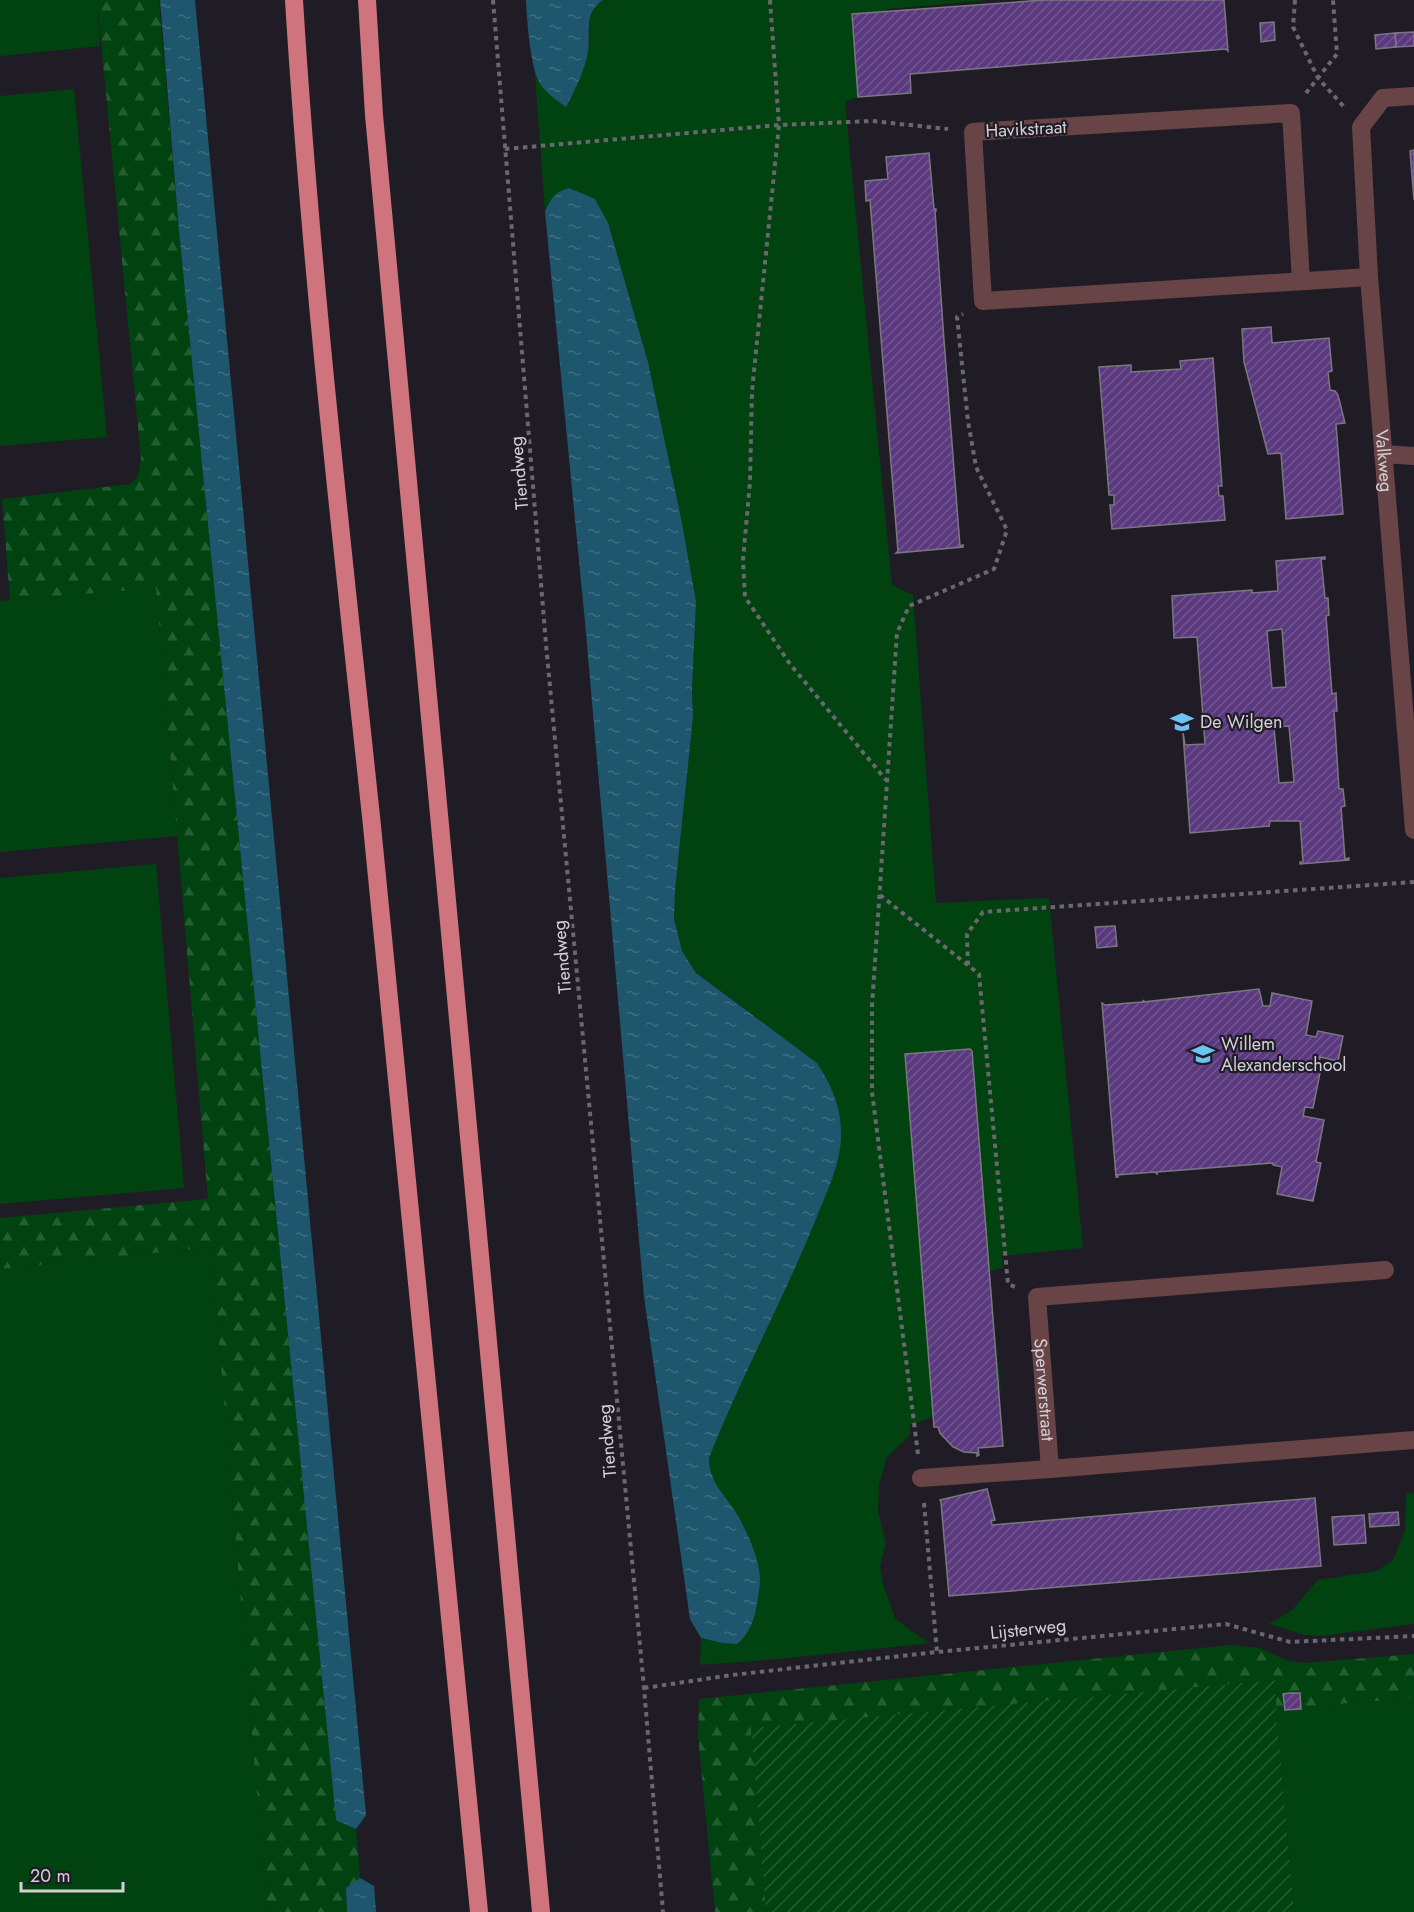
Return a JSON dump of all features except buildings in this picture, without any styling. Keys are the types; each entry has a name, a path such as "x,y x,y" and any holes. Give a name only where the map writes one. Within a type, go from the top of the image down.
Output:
{"highway":[{"path":"294,0 303,143 332,456 434,1424 479,1912"},
{"path":"367,0 376,138 541,1912"}],"street":[{"path":"1361,127 1383,98 1414,96"},
{"name":"Havikstraat","path":"983,301 973,132 1291,113 1301,281"},
{"name":"Valkweg","path":"1361,127 1369,277 1414,830"},
{"path":"983,301 1369,277"},
{"path":"1383,454 1414,456"},
{"path":"1037,1297 1385,1270"},
{"name":"Sperwerstraat","path":"1037,1297 1050,1469 1414,1440"},
{"path":"921,1478 1050,1469"}],"path":[{"name":"Tiendweg","path":"493,0 546,644 663,1912"},
{"path":"771,0 779,126 752,391 750,482 743,560 745,597 790,664 886,780"},
{"path":"1295,0 1293,27 1318,78 1361,127"},
{"path":"1318,78 1337,54 1333,0"},
{"path":"505,149 779,126 872,121 973,132"},
{"path":"937,1652 921,1478 872,1092 872,1006 897,633 909,606 994,569 1007,530 976,467 968,421 957,318 983,301"},
{"path":"968,965 967,934 983,912 1414,882"},
{"path":"879,894 980,974 1008,1284 1037,1297"},
{"name":"Lijsterweg","path":"644,1688 732,1675 937,1652 1226,1624 1290,1642 1414,1636"}],"green space":[{"path":"0,0 97,0 100,46 0,56"},
{"path":"97,0 159,0 179,231 336,1819 356,1829 360,1878 346,1888 347,1912 267,1912 211,1247 0,1269 0,1218 208,1199 156,588 10,600 2,499 131,484 138,476 141,458"},
{"path":"603,0 989,0 886,9 889,27 860,96 845,102 892,585 913,595 936,903 1049,898 1083,1248 1002,1256 1003,1268 988,1271 1001,1389 979,1391 936,1416 910,1425 910,1435 887,1457 879,1485 878,1511 886,1544 880,1566 883,1584 895,1618 930,1643 700,1665 701,1638 722,1643 735,1511 712,1479 709,1472 709,1457 718,1435 817,1063 696,973 682,951 674,919 693,717 696,601 681,518 648,362 608,223 550,201 545,212 534,61 544,88 566,107 589,46 589,24 592,11"},
{"path":"74,89 107,437 0,446 0,96"},
{"path":"156,587 177,836 0,852 0,601"},
{"path":"156,864 184,1188 0,1204 0,878"},
{"path":"211,1247 267,1912 0,1912 0,1269"},
{"path":"1414,1493 1414,1624 1322,1636 1305,1635 1269,1624 1292,1610 1318,1580 1377,1571 1393,1560 1405,1531 1406,1494"},
{"path":"1230,1645 1259,1648 1288,1661 1306,1663 1414,1654 1414,1698 1276,1709 1275,1680 751,1728 766,1912 715,1912 698,1736 699,1699"},
{"path":"1275,1680 1294,1912 766,1912 751,1728"},
{"path":"1414,1698 1414,1912 1294,1912 1276,1709"}],"water":[{"path":"160,0 195,0 366,1815 356,1829 336,1820 179,231"},
{"path":"526,0 603,0 590,17 587,58 566,107 546,91 537,78 530,44"},
{"path":"569,188 595,199 608,223 648,362 696,601 693,717 675,890 674,919 682,951 696,973 817,1063 834,1096 841,1123 839,1154 829,1187 709,1458 714,1480 744,1526 752,1544 759,1572 760,1586 755,1615 748,1631 737,1644 701,1638 690,1619 644,1297 585,622 545,212 554,196"},
{"path":"360,1878 374,1886 376,1912 347,1912 346,1888"}],"place":[{"name":"De Wilgen","path":"1182,722"},
{"name":"Willem Alexanderschool","path":"1203,1054"}]}
